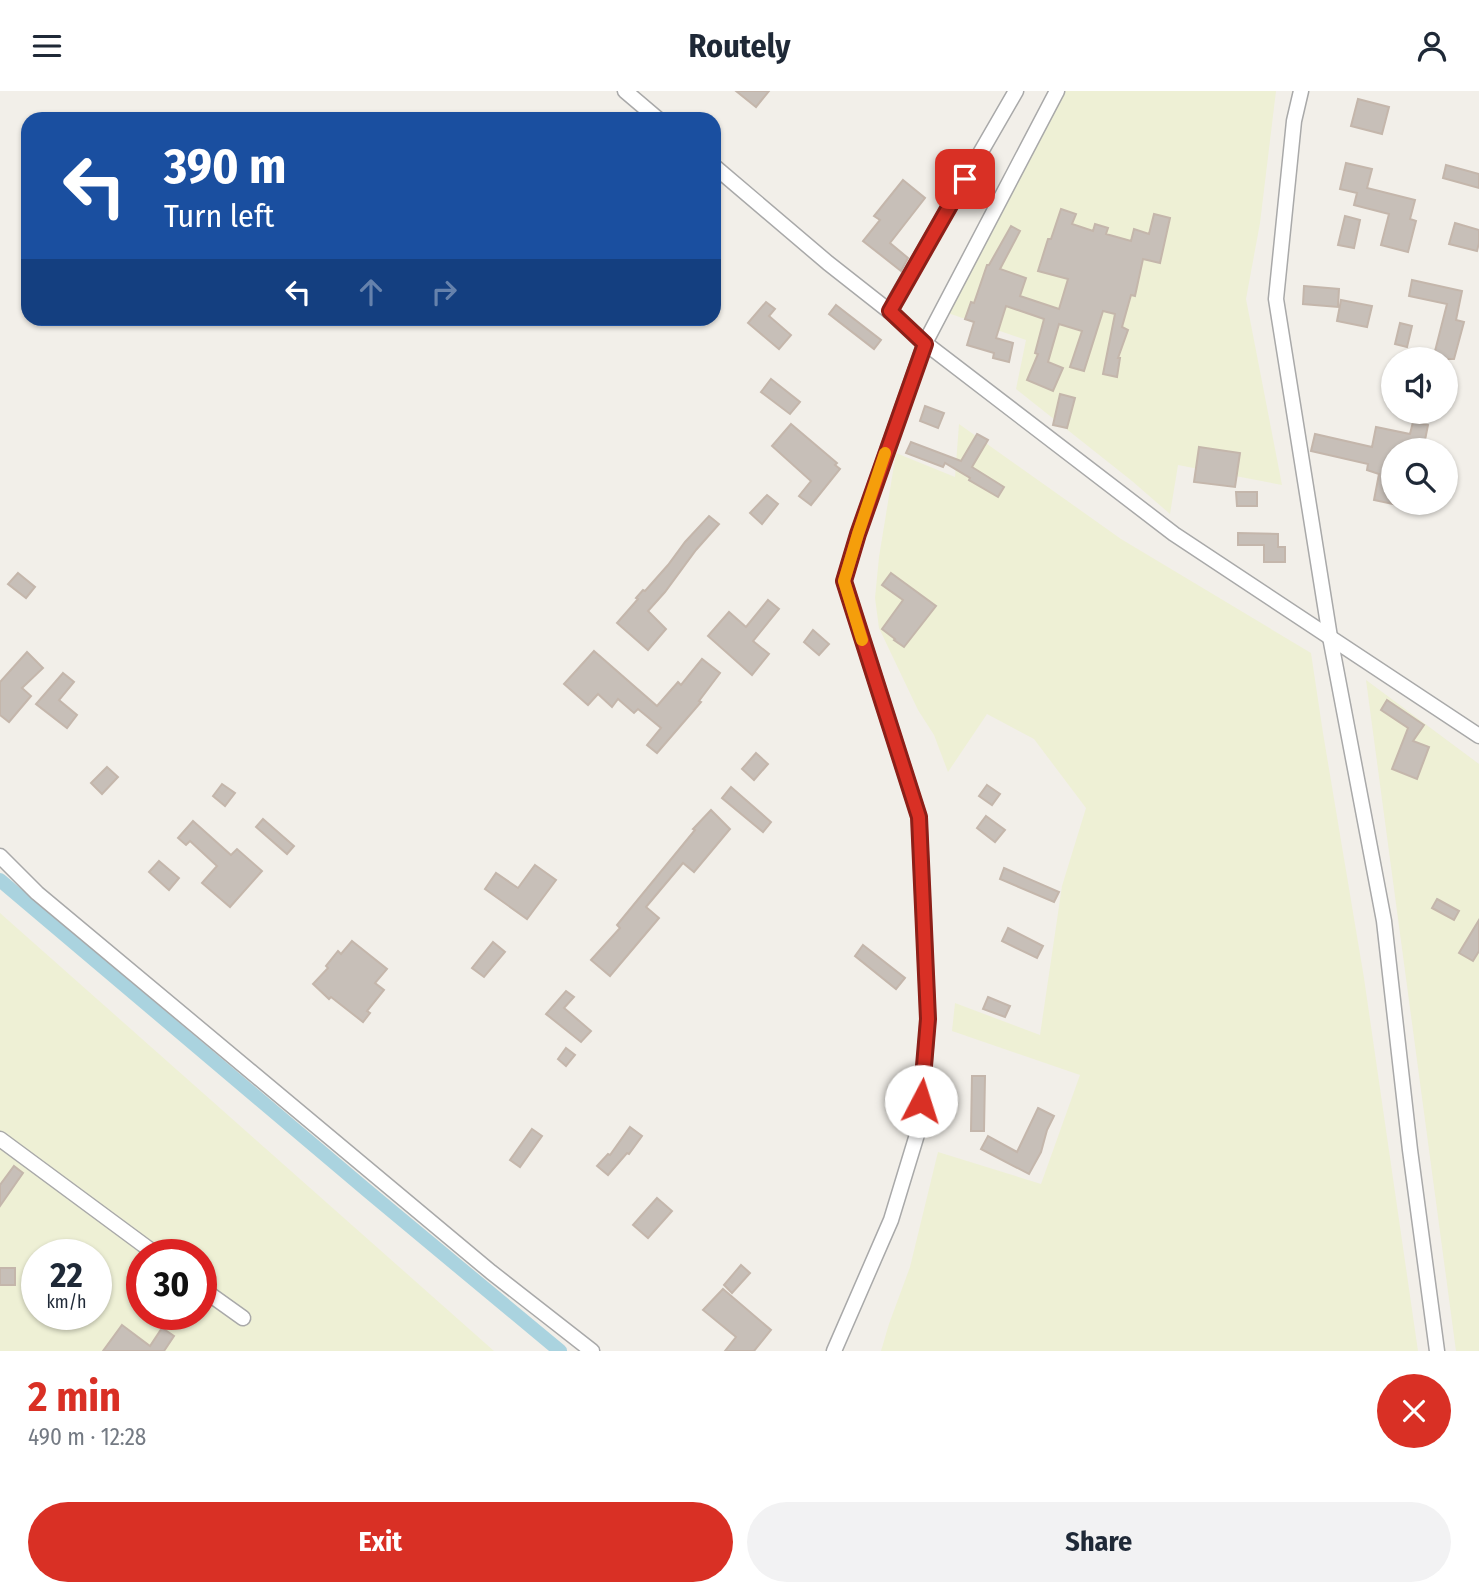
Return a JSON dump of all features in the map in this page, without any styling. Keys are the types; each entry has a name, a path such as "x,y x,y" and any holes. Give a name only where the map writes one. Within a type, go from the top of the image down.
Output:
{"street":[{"path":"625,91 650,112"},
{"path":"890,311 1016,91"},
{"path":"834,1351 891,1220 919,1128 928,1019 919,817 844,581 925,344 1057,91"},
{"path":"1301,91 1294,121 1276,299 1330,637 1384,921 1410,1150 1437,1351"},
{"path":"721,172 828,264 890,311 925,344 1174,534 1479,736"},
{"path":"0,856 37,893 491,1272 592,1351"},
{"path":"0,1139 135,1239"},
{"path":"217,1299 243,1318"}],"green space":[{"path":"1060,91 1276,91 1260,223 1246,299 1282,485 1178,465 1170,514 1016,389 1026,340 948,313"},
{"path":"959,424 1121,539 1311,653 1364,978 1418,1351 881,1351 910,1267 938,1152 1041,1184 1080,1075 952,1031 955,1003 1040,1035 1062,886 1086,808 1034,739 987,714 948,772 934,735 918,710 879,628 875,598 896,453 955,477"},
{"path":"1366,680 1479,764 1479,1351 1456,1351"},
{"path":"0,913 494,1351 0,1351"}],"building":[{"path":"736,91 769,91 756,107"},
{"path":"1358,99 1389,107 1382,134 1351,126"},
{"path":"1346,163 1372,169 1367,188 1415,200 1410,219 1416,221 1408,252 1381,245 1389,214 1354,205 1357,193 1340,189"},
{"path":"1446,165 1479,174 1479,188 1443,178"},
{"path":"903,180 925,198 890,243 908,258 901,271 863,241 880,220 874,216"},
{"path":"1061,209 1076,214 1072,224 1093,231 1095,224 1108,228 1106,234 1131,241 1134,229 1149,234 1154,214 1170,218 1160,263 1143,259 1135,296 1131,295 1122,327 1128,330 1118,358 1117,377 1103,374 1115,314 1103,311 1084,371 1070,367 1082,331 1059,324 1048,362 1063,368 1053,391 1027,380 1038,354 1035,353 1044,319 1006,306 996,338 1013,343 1009,362 993,358 994,353 967,345 974,322 965,319 971,302 974,303 987,265 1011,226 1020,231 1000,269 1026,278 1020,296 1059,309 1068,279 1038,271"},
{"path":"1345,216 1360,220 1354,248 1338,245"},
{"path":"1455,223 1479,230 1477,251 1449,244"},
{"path":"1412,280 1462,291 1456,320 1464,322 1457,347 1436,347 1447,304 1409,296"},
{"path":"1304,286 1339,289 1338,307 1303,304"},
{"path":"1341,300 1372,306 1367,327 1337,321"},
{"path":"766,302 775,309 769,316 791,335 779,349 748,323"},
{"path":"836,305 881,340 874,349 829,314"},
{"path":"1400,323 1412,326 1407,347 1395,344"},
{"path":"771,379 800,402 790,414 761,392"},
{"path":"1060,394 1075,398 1067,428 1053,425"},
{"path":"925,406 944,413 938,428 920,421"},
{"path":"791,424 837,463 835,465 840,469 811,505 799,496 811,481 772,446"},
{"path":"1412,424 1428,425 1425,438 1381,438 1381,501 1374,500 1379,474 1367,470 1368,464 1311,451 1315,434 1372,447 1376,427 1410,434"},
{"path":"977,434 988,440 972,467 1004,487 998,497 945,463 943,467 906,453 911,442 961,461"},
{"path":"1199,447 1240,453 1235,487 1194,482"},
{"path":"1236,492 1257,492 1257,506 1237,506"},
{"path":"767,495 778,504 762,524 750,513"},
{"path":"709,516 719,524 648,611 666,629 648,650 617,623"},
{"path":"1238,533 1278,534 1278,547 1285,547 1285,562 1264,562 1264,545 1238,545"},
{"path":"18,573 35,587 26,598 8,584"},
{"path":"891,573 936,606 904,647 882,629 903,600 882,585"},
{"path":"768,600 779,609 753,641 769,654 752,675 708,636 729,612 746,627"},
{"path":"813,630 829,644 819,655 804,642"},
{"path":"594,651 657,706 678,682 681,685 702,659 720,673 699,701 701,702 657,753 647,745 661,728 638,709 634,713 618,699 612,707 598,694 588,705 564,684"},
{"path":"27,652 43,668 22,688 31,696 9,722 0,715 0,682"},
{"path":"63,673 74,682 59,700 77,715 67,728 36,704"},
{"path":"1387,700 1424,725 1413,741 1429,747 1417,779 1392,769 1408,728 1381,710"},
{"path":"756,753 768,764 754,780 742,769"},
{"path":"107,767 118,777 102,794 91,783"},
{"path":"222,784 235,793 225,806 213,796"},
{"path":"987,785 1000,794 992,805 979,796"},
{"path":"731,787 771,822 763,832 722,798"},
{"path":"711,810 730,829 694,872 683,863 646,907 659,918 610,976 591,960 620,928 617,925"},
{"path":"986,816 1005,830 995,842 977,828"},
{"path":"263,819 294,846 287,854 256,827"},
{"path":"193,821 231,855 237,849 262,871 230,907 202,883 217,866 190,841 186,845 178,838"},
{"path":"159,861 179,878 169,890 149,872"},
{"path":"535,865 556,880 527,919 485,889 496,873 518,888"},
{"path":"1004,868 1059,892 1054,902 1000,879"},
{"path":"1437,899 1459,911 1454,920 1432,908"},
{"path":"1479,920 1479,951 1473,961 1459,953"},
{"path":"1008,928 1043,946 1037,958 1002,941"},
{"path":"352,941 387,969 375,983 384,990 367,1011 370,1013 363,1022 331,997 329,999 313,984 328,968 326,966 338,951 341,954"},
{"path":"493,942 505,952 484,977 472,968"},
{"path":"863,945 905,978 896,989 855,956"},
{"path":"566,991 574,997 564,1008 591,1031 581,1042 546,1014"},
{"path":"988,997 1010,1006 1005,1017 983,1009"},
{"path":"566,1048 575,1055 566,1066 558,1059"},
{"path":"972,1076 985,1076 984,1131 971,1131"},
{"path":"1038,1108 1054,1116 1041,1152 1029,1174 981,1149 988,1136 1017,1152"},
{"path":"630,1127 642,1136 608,1175 597,1166 610,1155"},
{"path":"532,1129 542,1136 520,1167 510,1160"},
{"path":"14,1166 23,1173 0,1206 0,1185"},
{"path":"657,1198 672,1211 648,1238 633,1225"},
{"path":"741,1265 750,1273 732,1293 724,1285"},
{"path":"0,1268 15,1268 15,1285 0,1285"},
{"path":"723,1289 771,1330 754,1351 725,1351 736,1337 703,1310"},
{"path":"122,1325 150,1346 161,1330 174,1336 164,1351 103,1351"}],"waterway":[{"path":"0,880 560,1351"}],"slow traffic":[{"path":"862,640 844,581 885,453"}],"route":[{"path":"921,1101 928,1019 919,817 844,581 925,344 890,311 965,179"}]}
